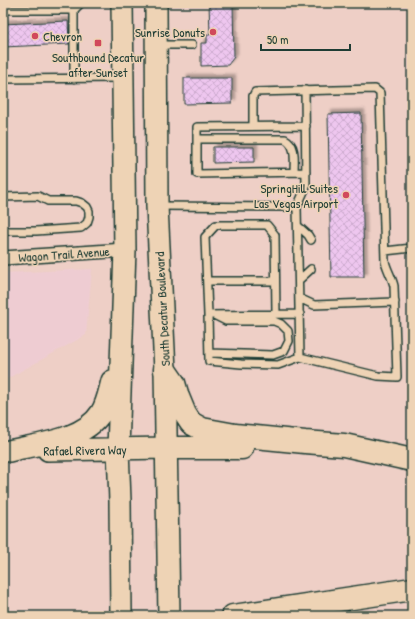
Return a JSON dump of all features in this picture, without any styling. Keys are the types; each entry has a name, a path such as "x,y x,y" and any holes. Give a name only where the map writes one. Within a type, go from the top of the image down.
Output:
{"highway":[{"path":"165,370 174,384 185,414 195,426 215,432 344,445 412,460"},
{"path":"167,448 256,448 305,442"},
{"path":"233,616 412,590"}],"main road":[{"path":"121,616 118,449 125,250 122,3"},
{"name":"South Decatur Boulevard","path":"156,3 157,206 165,370 169,616"},
{"path":"6,452 75,435 91,425 105,406 121,350"},
{"name":"Rafael Rivera Way","path":"6,452 167,448"}],"street":[{"name":"Wagon Trail Avenue","path":"3,258 125,250"}],"lane":[{"path":"3,10 74,10 81,3"},
{"path":"74,10 74,79"},
{"path":"156,46 192,45"},
{"path":"3,80 123,78"},
{"path":"253,126 253,96 255,92 375,89 380,93 385,261 387,271 394,286 397,377 378,376 300,357 278,366 209,361 211,314 206,281 205,237 216,225 266,225 275,235 276,314"},
{"path":"300,357 297,207 306,187 305,90"},
{"path":"306,126 197,127 197,174 306,172"},
{"path":"197,139 286,139 290,141 293,146 294,172"},
{"path":"3,196 38,196 48,202 76,201 82,203 89,211 87,223 81,228 36,231 3,231"},
{"path":"157,206 297,207"},
{"path":"298,226 308,235 311,240"},
{"path":"385,251 412,248"},
{"path":"299,280 311,269"},
{"path":"206,281 275,280"},
{"path":"299,298 314,305 395,302"},
{"path":"211,314 300,314"},
{"path":"209,353 273,355 284,351 289,341 288,331 281,324 274,321 226,321 211,314"}],"shaded area":[{"path":"92,269 86,335 3,381 3,273"}],"building":[{"path":"209,3 233,3 234,57 228,65 201,66 201,43 207,43 207,35 210,35"},
{"path":"68,21 69,44 3,47 3,24"},
{"path":"184,78 232,78 232,103 184,104"},
{"name":"SpringHill Suites Las Vegas Airport","path":"361,113 364,277 331,277 328,114"},
{"path":"213,147 254,147 254,162 213,163"}],"place":[{"name":"Sunrise Donuts","path":"213,32"},
{"name":"Chevron","path":"35,36"},
{"name":"Southbound Decatur after Sunset","path":"98,43"},
{"name":"SpringHill Suites Las Vegas Airport","path":"346,195"}]}
